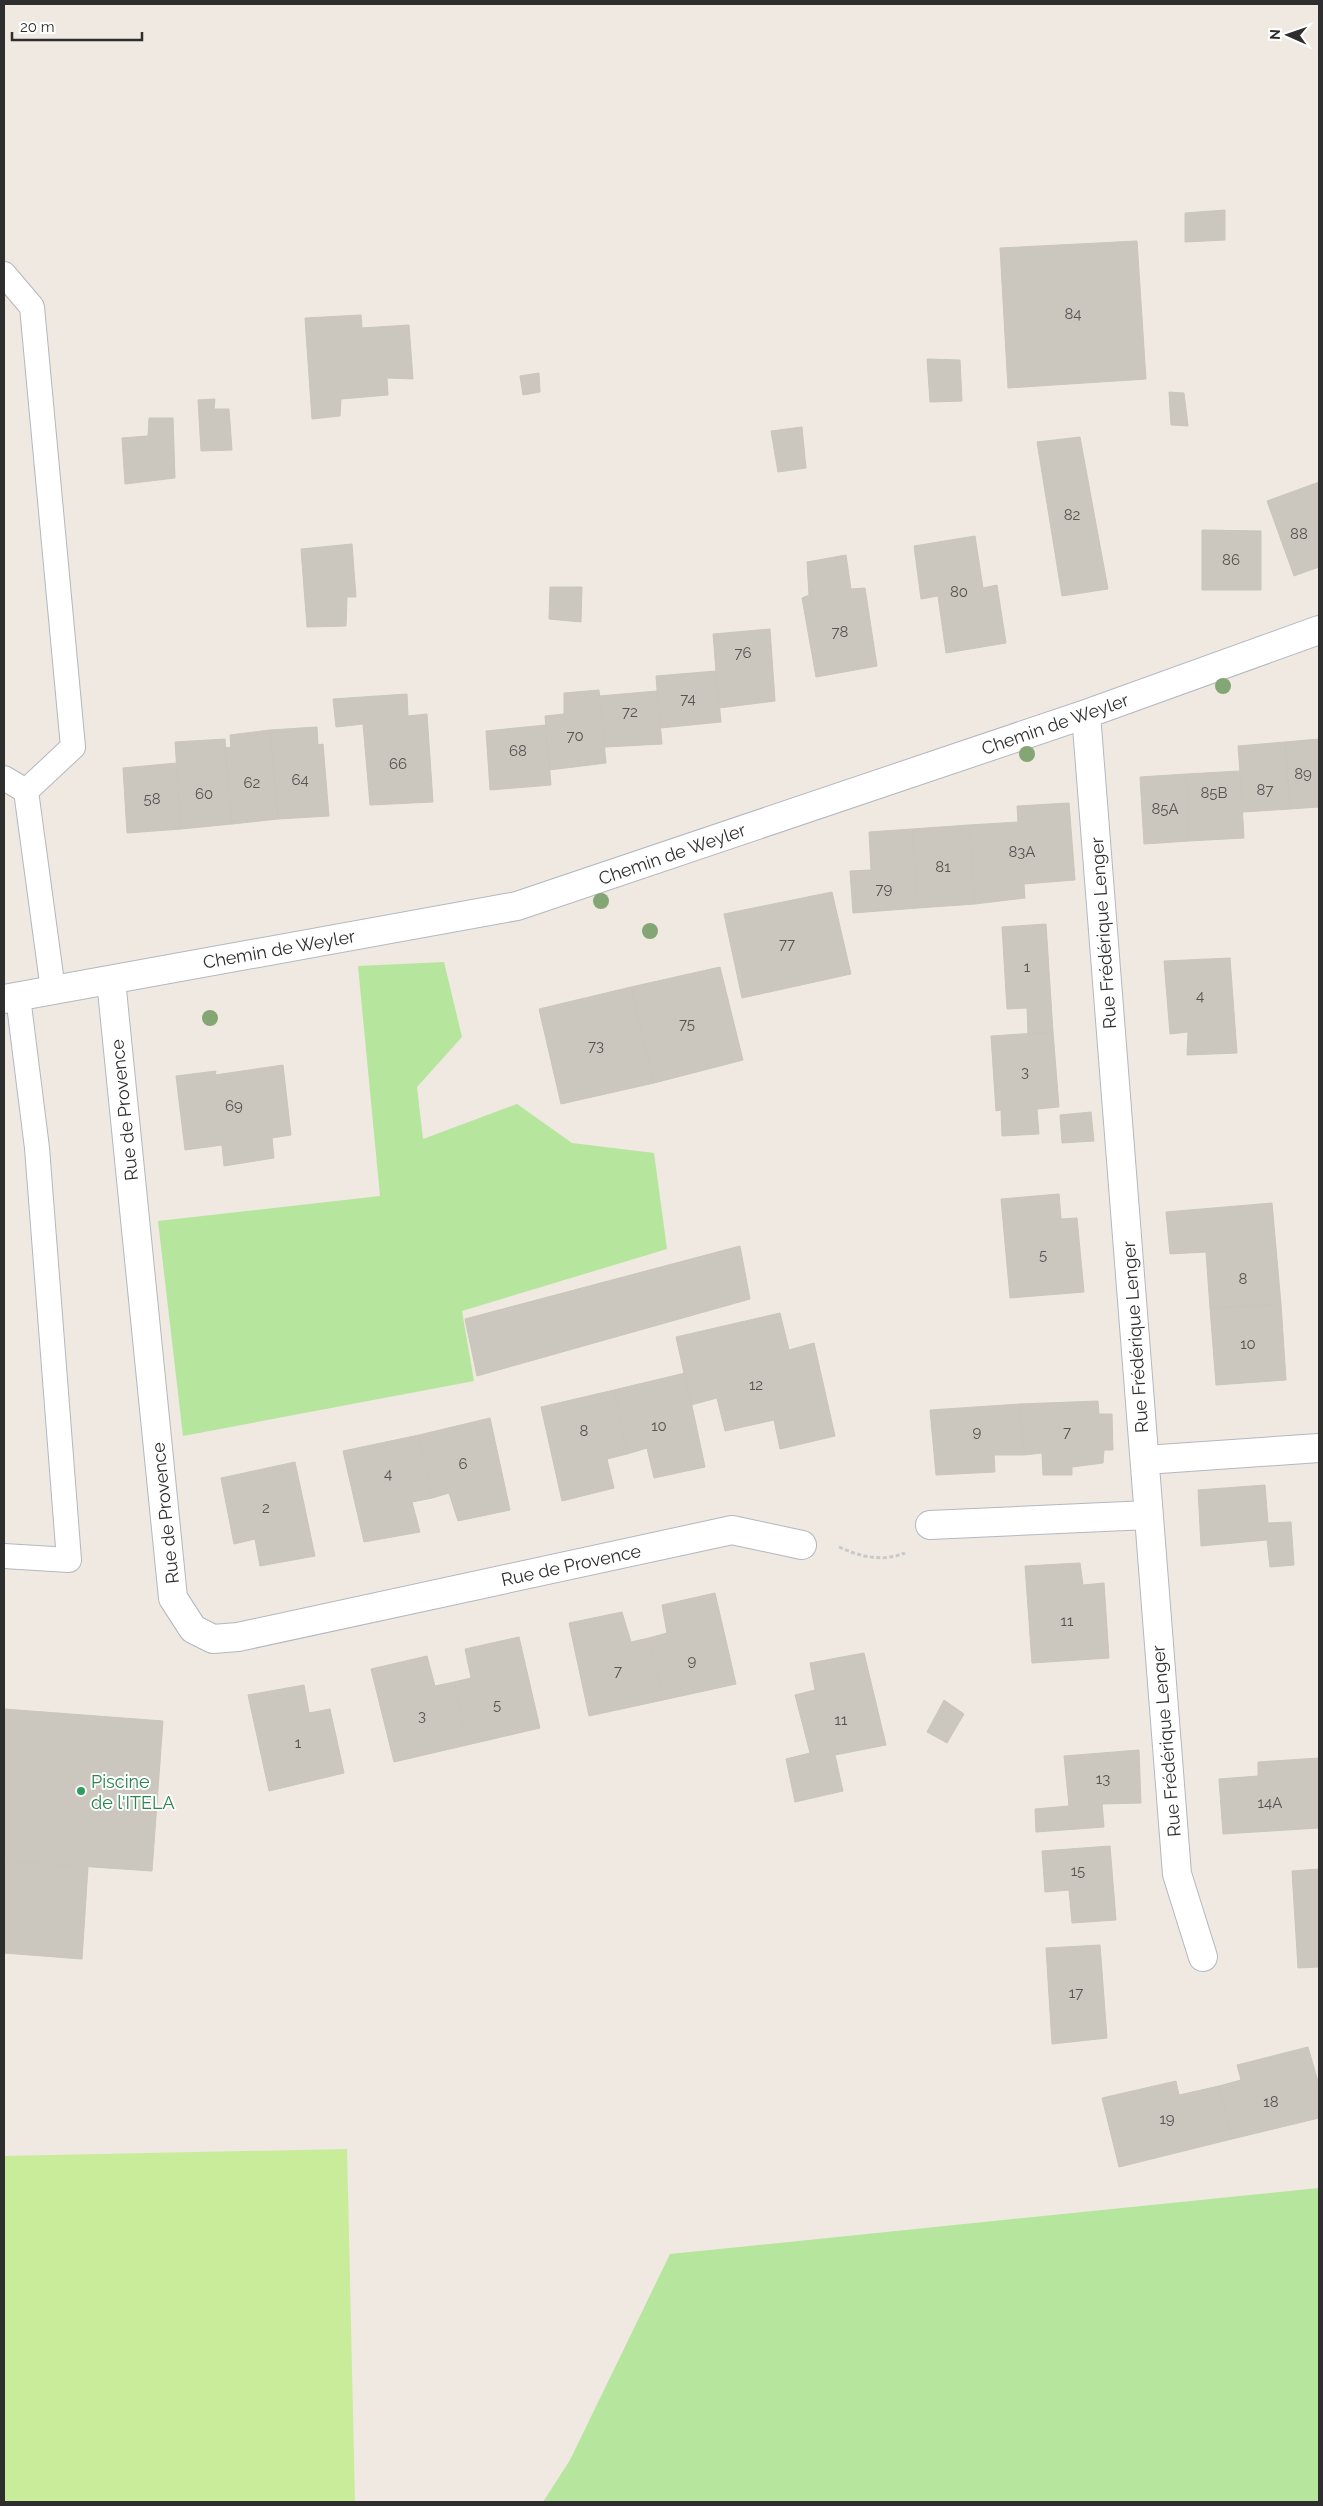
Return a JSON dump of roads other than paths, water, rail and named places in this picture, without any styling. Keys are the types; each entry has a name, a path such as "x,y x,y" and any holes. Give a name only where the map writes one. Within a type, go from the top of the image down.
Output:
{"street":[{"name":"Chemin de Weyler","path":"11,998 516,906 1086,714 1319,630"},
{"name":"Rue Frédérique Lenger","path":"1086,714 1177,1874 1203,1957"},
{"name":"Rue de Provence","path":"111,980 173,1598 193,1629 213,1639 238,1637 732,1530 802,1545"},
{"path":"1144,1460 1319,1448"},
{"path":"930,1525 1148,1515"}],"lane":[{"path":"4,274 32,307 73,747 26,791"},
{"path":"4,778 26,791"},
{"path":"26,791 53,990"},
{"path":"4,1556 69,1560 37,1148 11,998"}],"place":[{"name":"Piscine de l'ITELA","path":"81,1791"}]}
